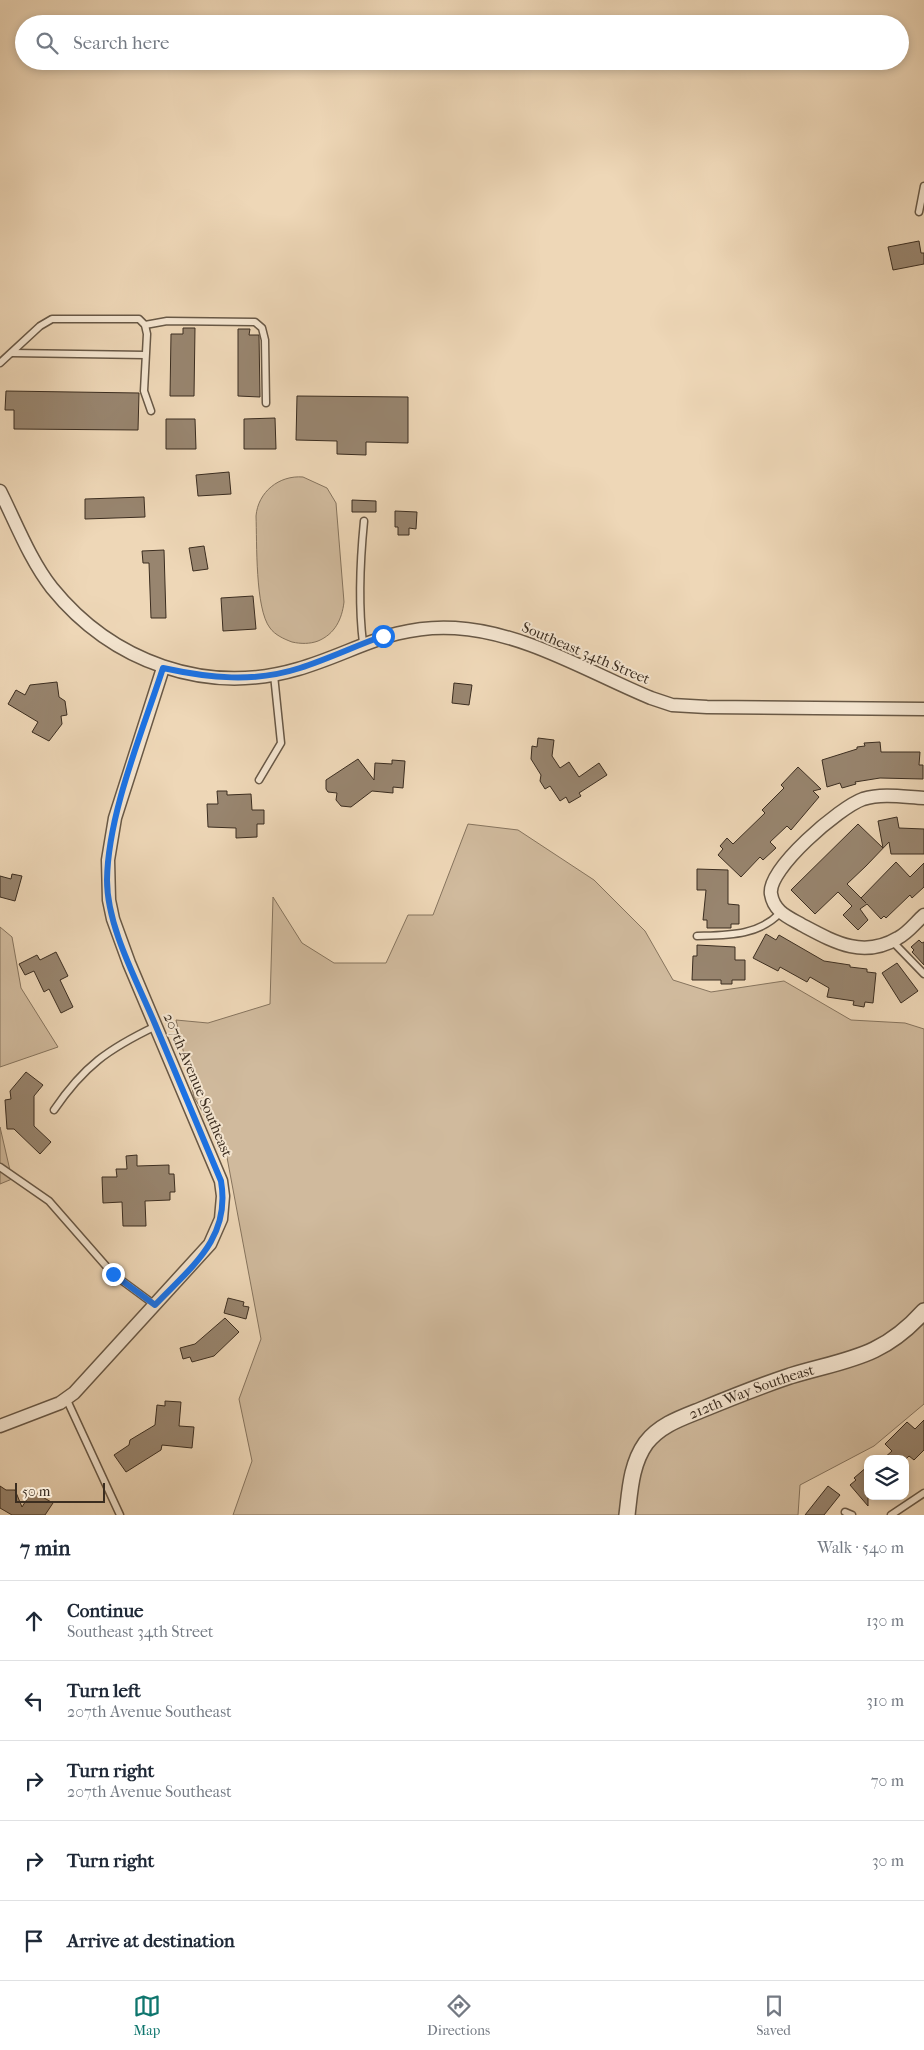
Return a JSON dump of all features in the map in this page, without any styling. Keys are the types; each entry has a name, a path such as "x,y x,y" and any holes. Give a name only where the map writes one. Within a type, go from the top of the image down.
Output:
{"street":[{"name":"Southeast 34th Street","path":"0,490 36,562 51,586 68,606 110,642 163,668 215,678 274,675 306,666 363,643 409,630 455,628 514,639 636,692 672,705 924,709"},
{"name":"207th Avenue Southeast","path":"0,1426 37,1413 66,1398 86,1380 210,1244 221,1219 223,1196 221,1181 113,919 107,882 115,818 163,668"},
{"path":"924,798 880,796 852,803 839,812 788,860 773,880 771,892 773,902 780,913 842,946 857,948 892,941 900,937 924,915"},
{"name":"212th Way Southeast","path":"627,1515 631,1478 635,1464 647,1442 662,1428 742,1393 791,1376 853,1360 874,1351 915,1322 924,1312"}],"lane":[{"path":"919,212 924,186"},
{"path":"0,363 40,326 52,319 139,320 145,324 167,320 256,322 262,328 265,340 266,403"},
{"path":"145,324 147,334 144,391 151,411"},
{"path":"12,352 145,355"},
{"path":"363,643 360,618 361,556 364,521"},
{"path":"259,780 282,743 274,675"},
{"path":"697,936 736,935 771,922 780,913"},
{"path":"892,941 924,974"},
{"path":"54,1110 90,1065 117,1045 156,1026"},
{"path":"0,1167 48,1201 113,1274 155,1305"},
{"path":"66,1398 120,1515"},
{"path":"892,1515 924,1493"},
{"path":"845,1512 852,1515"}],"shaded area":[{"path":"294,477 303,477 327,488 336,503 344,602 337,625 324,638 312,643 292,642 270,628 265,619 262,606 258,575 256,516 261,500 265,493 278,482"},
{"path":"468,824 518,830 594,880 645,931 673,980 711,992 784,981 851,1020 905,1023 924,1029 924,1404 874,1446 800,1485 798,1515 233,1515 252,1461 239,1399 261,1339 226,1152 194,1097 176,1020 208,1023 270,1004 273,897 302,943 334,963 386,963 408,915 433,915"},
{"path":"0,927 12,937 21,988 58,1047 0,1067"},
{"path":"0,1127 12,1179 0,1184"}],"building":[{"path":"919,241 921,253 924,253 924,264 893,270 888,247"},
{"path":"183,328 195,328 194,396 170,396 171,334 183,334"},
{"path":"238,329 250,329 249,335 259,335 260,397 238,396"},
{"path":"6,391 139,393 138,430 14,429 14,410 5,410"},
{"path":"297,396 408,397 408,443 366,442 366,455 337,454 337,441 296,440"},
{"path":"275,418 276,449 244,449 244,419"},
{"path":"166,419 195,419 196,449 166,449"},
{"path":"229,472 231,494 198,496 196,475"},
{"path":"144,497 145,517 85,519 85,499"},
{"path":"352,500 376,501 376,512 352,512"},
{"path":"395,511 417,512 416,529 409,528 409,535 398,535 398,527 395,527"},
{"path":"204,546 208,569 193,571 189,548"},
{"path":"164,550 166,618 151,618 149,563 143,563 142,551"},
{"path":"253,596 256,629 223,631 221,598"},
{"path":"57,682 59,697 65,701 67,715 61,716 62,724 49,741 32,732 38,722 8,704 16,690 25,695 30,685"},
{"path":"454,683 472,685 469,705 452,703"},
{"path":"538,738 554,740 552,756 560,768 569,762 579,777 599,763 607,775 579,793 581,796 569,803 566,797 560,801 550,786 545,789 540,781 541,775 531,759 532,746 537,747"},
{"path":"880,742 881,752 920,752 919,765 923,765 923,779 880,778 855,782 856,784 842,788 840,783 827,787 822,760 857,749 857,747 865,746 864,743"},
{"path":"358,759 374,780 375,763 392,764 392,760 405,761 403,788 393,787 393,793 372,791 351,807 341,806 336,800 337,793 328,792 326,789 326,780"},
{"path":"798,767 821,789 813,791 819,797 791,830 787,826 770,842 776,848 763,860 760,857 741,877 718,855 723,849 720,846 727,838 733,844 765,813 762,810 784,788 781,785"},
{"path":"217,791 227,791 227,795 251,794 252,810 264,810 264,824 257,824 257,837 236,838 236,828 208,827 207,804 218,804"},
{"path":"897,817 899,828 924,829 924,854 891,854 889,842 866,866 847,884 861,898 896,862 910,877 924,863 924,887 912,898 910,895 886,918 884,916 881,919 867,904 860,909 868,920 858,930 843,915 852,906 838,892 815,914 791,890 858,824 883,848 878,821"},
{"path":"697,869 728,870 728,904 739,905 739,924 731,924 731,928 707,928 707,920 703,920 706,890 697,890"},
{"path":"12,874 22,876 15,901 0,897 0,876 11,879"},
{"path":"766,934 776,940 779,935 824,961 850,965 850,967 867,969 867,972 876,973 873,1003 865,1002 864,1007 853,1005 854,1001 827,997 829,988 810,977 807,982 780,967 778,971 753,958"},
{"path":"919,940 922,943 924,942 924,965 912,952 914,950 911,947"},
{"path":"697,945 735,947 735,960 745,960 745,980 732,980 732,984 721,984 721,980 692,980 693,956 697,956"},
{"path":"56,952 68,976 60,980 73,1007 61,1013 49,989 44,992 34,971 25,975 19,964 37,955 40,960"},
{"path":"897,963 918,991 901,1003 882,973"},
{"path":"26,1072 43,1085 34,1096 34,1126 51,1142 40,1154 14,1129 7,1129 5,1100 11,1099 10,1091"},
{"path":"137,1155 137,1166 169,1165 169,1174 174,1174 175,1192 170,1192 170,1200 145,1201 146,1226 123,1226 122,1202 103,1203 102,1177 117,1177 116,1169 127,1169 126,1156"},
{"path":"228,1298 244,1302 243,1306 249,1307 246,1319 224,1313"},
{"path":"225,1318 239,1332 214,1356 192,1362 190,1357 183,1359 180,1348 195,1344"},
{"path":"165,1401 181,1402 179,1426 194,1427 192,1448 162,1445 161,1450 126,1472 114,1455 129,1445 130,1440 155,1425 157,1405 165,1406"},
{"path":"924,1420 924,1450 914,1460 909,1455 888,1455 892,1451 885,1444 907,1422 915,1429"},
{"path":"864,1469 864,1500 868,1500 868,1506 850,1485 856,1480 854,1478"},
{"path":"0,1486 6,1490 15,1490 22,1507 32,1491 53,1503 45,1515 12,1515 0,1508"},
{"path":"828,1486 840,1495 824,1515 805,1515"}],"route":[{"path":"113,1274 155,1305 198,1260 210,1244 217,1231 223,1208 221,1181 129,963 113,919 107,882 111,834 115,818 163,668 215,678 269,676 298,669 383,636"}]}
